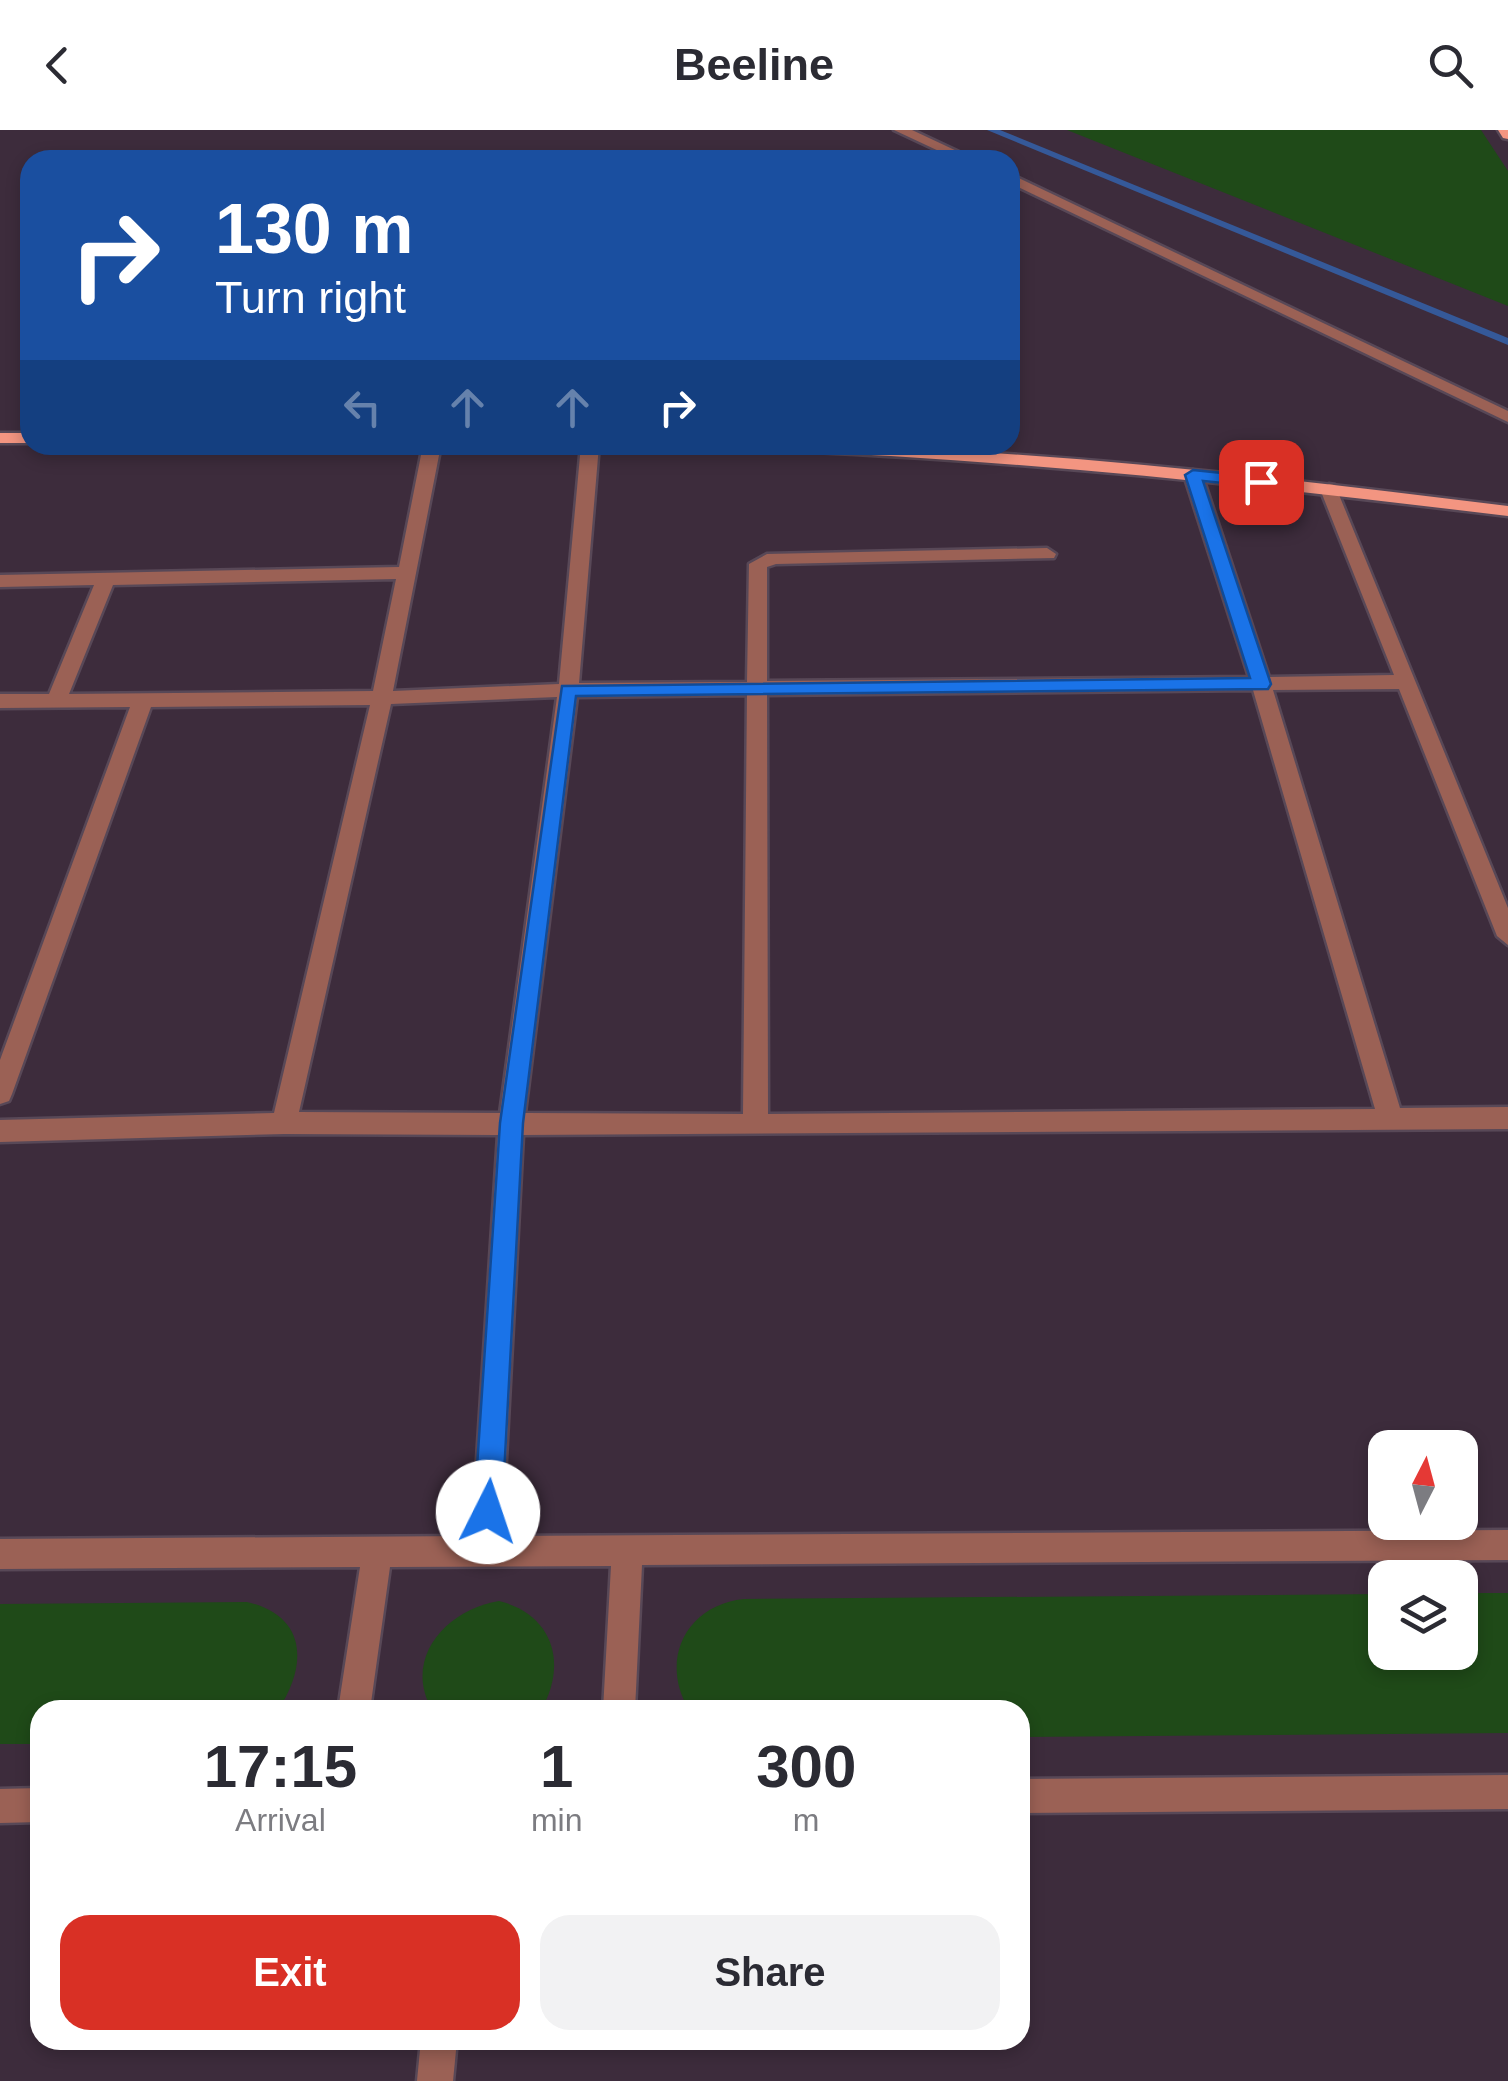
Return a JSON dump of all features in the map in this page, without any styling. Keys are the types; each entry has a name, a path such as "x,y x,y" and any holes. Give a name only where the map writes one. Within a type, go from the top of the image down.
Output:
{"main road":[{"path":"975,455 1329,489 1508,511"}],"street":[{"path":"901,130 947,150"},
{"path":"1020,183 1508,418"},
{"path":"284,1123 382,698 430,455"},
{"path":"486,1551 512,1123 568,690 589,455"},
{"path":"1193,475 1262,684 1390,1118"},
{"path":"1329,489 1508,936"},
{"path":"755,1125 755,570 762,561 1047,554"},
{"path":"0,581 408,573"},
{"path":"56,700 104,580"},
{"path":"0,700 382,698 758,687 1406,682"},
{"path":"0,1094 142,700"},
{"path":"0,1130 284,1123 755,1125 1508,1118"},
{"path":"0,1554 1508,1544"},
{"path":"620,1700 627,1551"},
{"path":"355,1700 377,1552"},
{"path":"1030,1796 1508,1792"},
{"path":"0,1806 30,1805"},
{"path":"435,2081 438,2050"}],"green space":[{"path":"1067,130 1481,130 1508,171 1508,306"},
{"path":"1478,1593 1508,1593 1508,1733 1030,1737 1030,1700 684,1700 677,1672 684,1638 707,1612 744,1599 1368,1594 1368,1670 1478,1670"},
{"path":"499,1601 532,1617 543,1629 554,1659 546,1700 428,1700 423,1672 435,1639 447,1625 480,1606"},
{"path":"247,1602 267,1609 291,1630 296,1644 294,1676 284,1700 30,1700 30,1744 0,1744 0,1604"}],"waterway":[{"path":"992,130 1508,342"}],"route":[{"path":"488,1512 512,1123 568,690 1262,684 1193,475 1261,482"}]}
